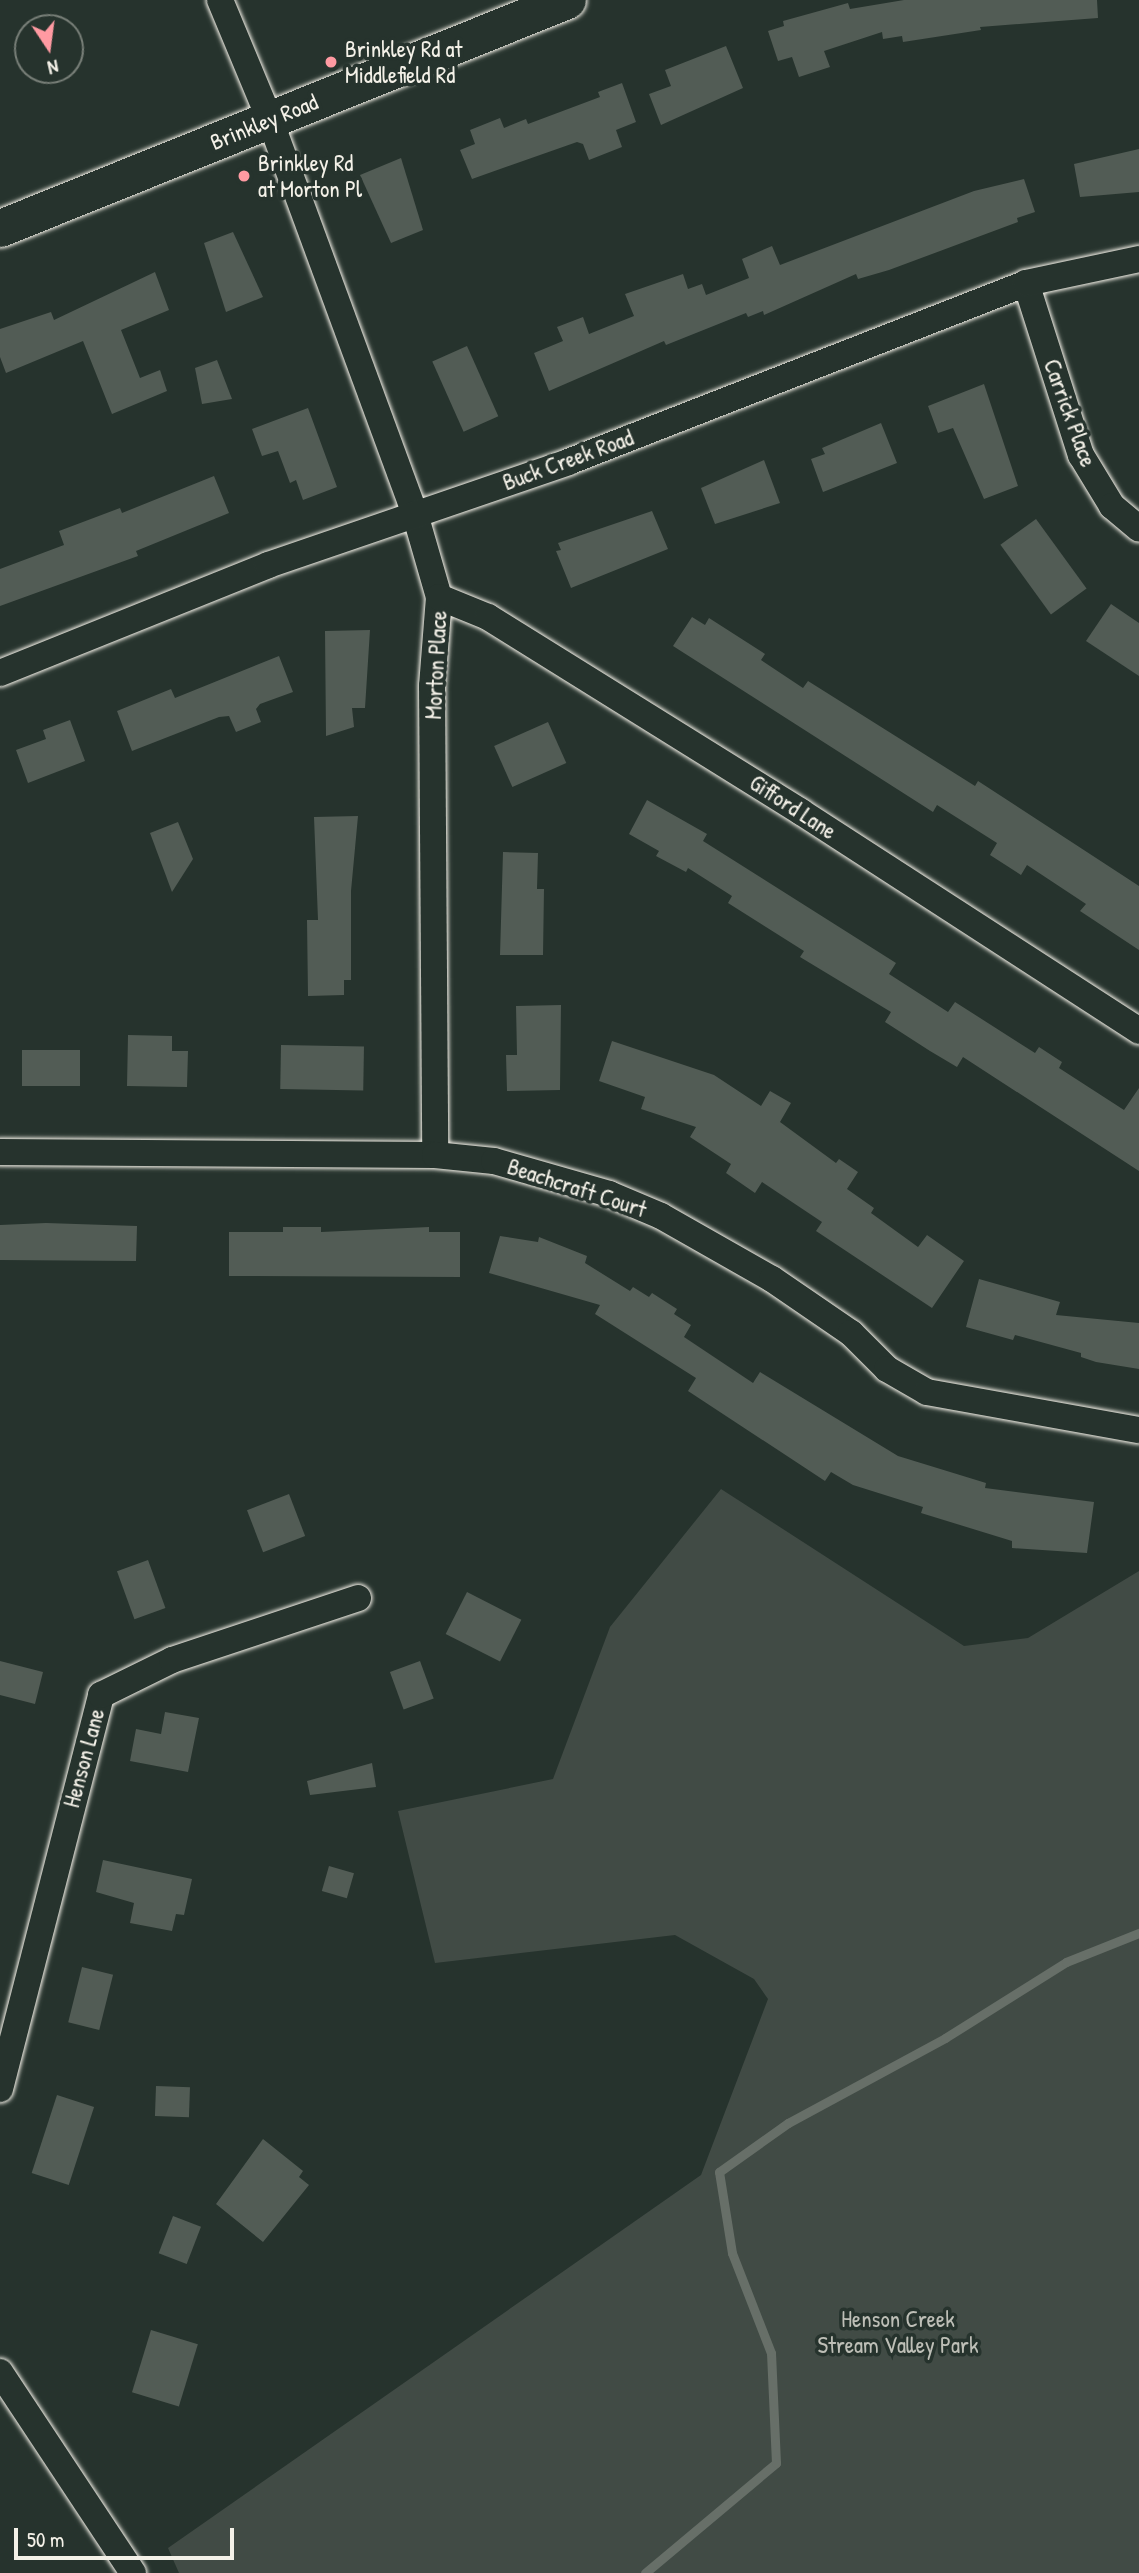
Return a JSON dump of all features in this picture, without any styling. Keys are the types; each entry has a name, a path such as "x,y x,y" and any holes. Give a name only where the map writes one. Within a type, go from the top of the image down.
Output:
{"main road":[{"name":"Brinkley Road","path":"0,228 567,0"}],"street":[{"name":"Morton Place","path":"220,0 270,120 415,514 439,597 432,686 435,1155"},
{"name":"Buck Creek Road","path":"0,673 161,606 568,462 1026,283 1139,259"},
{"name":"Carrick Place","path":"1026,283 1081,455 1112,506 1139,529"},
{"name":"Gifford Lane","path":"439,597 499,624 1139,1031"},
{"name":"Beachcraft Court","path":"0,1152 435,1155 494,1161 552,1176 661,1216 772,1279 851,1333 887,1369 927,1392 979,1405 1139,1430"},
{"name":"Henson Lane","path":"0,2089 101,1695 172,1660 358,1598"},
{"path":"0,2372 133,2573"}],"green space":[{"name":"Henson Creek Stream Valley Park","path":"721,1489 964,1646 1028,1638 1139,1571 1139,2573 179,2573 168,2548 701,2175 768,1999 754,1979 675,1935 435,1963 398,1811 553,1779 610,1627"}],"building":[{"path":"904,0 1097,0 1098,18 980,27 981,30 903,42 902,36 883,39 882,32 824,51 830,67 799,77 792,57 778,61 768,31 784,26 783,21 848,3 850,9"},
{"path":"726,46 743,88 661,125 649,94 671,86 665,70"},
{"path":"622,83 636,122 616,130 622,147 589,160 583,144 577,142 472,179 460,150 475,144 470,130 500,118 504,128 526,119 528,124 600,97 598,92"},
{"path":"1139,149 1139,192 1080,197 1074,164"},
{"path":"401,158 423,230 391,243 360,175"},
{"path":"1024,179 1035,212 1017,218 1018,222 889,270 858,279 856,274 764,315 763,311 748,317 746,313 666,345 664,341 549,391 534,353 563,341 557,327 583,317 589,334 634,316 625,294 683,274 688,289 702,284 706,295 749,278 742,259 772,246 780,265 974,191"},
{"path":"233,232 263,297 226,312 204,243"},
{"path":"155,272 169,310 121,330 140,378 160,370 167,391 112,414 83,341 6,373 0,357 0,329 51,312 54,320"},
{"path":"467,346 498,416 464,432 432,361"},
{"path":"217,360 232,399 202,404 195,368"},
{"path":"984,384 1018,486 984,499 953,428 938,433 928,406"},
{"path":"308,408 337,487 303,500 296,480 290,483 278,451 262,456 252,429"},
{"path":"881,423 897,463 823,492 811,459 825,454 822,448"},
{"path":"764,460 780,503 715,524 701,488"},
{"path":"214,476 229,513 136,551 138,556 0,606 0,569 64,545 59,531 120,508 122,513"},
{"path":"652,511 668,549 571,588 556,551 561,550 558,543"},
{"path":"1036,519 1087,589 1051,614 1000,545"},
{"path":"1111,604 1139,623 1139,676 1086,641"},
{"path":"692,617 705,625 709,618 765,654 761,660 803,688 808,681 975,786 978,781 1139,886 1139,950 1080,911 1086,904 1027,865 1021,875 990,855 997,843 937,805 933,812 673,646"},
{"path":"370,630 365,708 352,708 354,727 326,736 325,631"},
{"path":"279,656 293,692 260,704 256,709 261,722 236,732 229,716 219,717 132,751 117,711 171,689 175,698"},
{"path":"70,720 85,761 28,783 16,750 46,739 43,730"},
{"path":"548,722 566,763 512,787 494,746"},
{"path":"647,800 707,834 703,841 896,963 889,974 948,1012 955,1002 1035,1053 1039,1047 1062,1062 1059,1068 1124,1110 1139,1088 1139,1171 963,1057 957,1067 885,1022 891,1012 800,957 804,951 728,903 732,896 688,868 686,872 656,856 659,851 629,834"},
{"path":"358,816 351,891 351,980 344,980 344,995 308,996 307,920 318,920 314,817"},
{"path":"178,822 193,859 172,892 150,833"},
{"path":"503,852 538,853 537,889 544,889 543,955 500,955"},
{"path":"561,1005 560,1090 507,1091 506,1055 517,1055 516,1006"},
{"path":"128,1035 172,1036 172,1051 188,1051 187,1087 127,1086"},
{"path":"612,1041 714,1075 761,1106 770,1091 791,1103 780,1122 836,1163 839,1159 858,1172 847,1189 874,1208 871,1213 918,1247 927,1235 964,1261 932,1308 816,1231 822,1222 762,1182 755,1193 726,1173 731,1164 690,1137 696,1127 641,1109 645,1097 599,1081"},
{"path":"281,1045 364,1046 363,1090 280,1089"},
{"path":"22,1050 80,1050 80,1086 22,1086"},
{"path":"46,1223 137,1226 136,1261 0,1260 0,1225"},
{"path":"283,1227 321,1227 321,1232 429,1227 429,1232 460,1232 460,1277 229,1276 229,1232 283,1232"},
{"path":"500,1236 538,1242 539,1237 587,1256 585,1263 630,1291 633,1287 649,1297 652,1293 677,1309 674,1314 691,1325 684,1337 753,1383 760,1372 898,1456 986,1483 985,1488 1094,1502 1087,1553 1012,1548 1012,1541 921,1513 923,1507 853,1485 831,1472 825,1481 688,1391 696,1378 595,1314 600,1305 489,1273"},
{"path":"979,1279 1060,1302 1056,1315 1139,1323 1139,1369 1096,1362 1081,1357 1081,1353 1015,1335 1013,1340 966,1327"},
{"path":"289,1494 305,1536 263,1552 247,1510"},
{"path":"148,1560 165,1608 134,1619 117,1571"},
{"path":"467,1592 521,1620 500,1662 446,1634"},
{"path":"0,1661 43,1672 35,1704 0,1695"},
{"path":"420,1661 434,1699 404,1710 390,1672"},
{"path":"165,1712 199,1718 188,1772 130,1761 136,1729 161,1734"},
{"path":"372,1763 376,1787 310,1795 307,1781"},
{"path":"103,1860 192,1879 184,1915 176,1914 172,1931 130,1923 134,1903 96,1892"},
{"path":"329,1866 354,1873 347,1898 322,1891"},
{"path":"82,1967 113,1975 99,2030 68,2022"},
{"path":"156,2086 190,2087 189,2117 155,2116"},
{"path":"57,2095 94,2107 69,2185 32,2173"},
{"path":"263,2139 303,2171 299,2177 309,2185 263,2242 216,2204"},
{"path":"173,2216 201,2227 187,2264 159,2253"},
{"path":"151,2330 198,2344 179,2406 132,2392"}],"waterway":[{"path":"645,2573 776,2463 771,2353 732,2253 719,2172 788,2123 945,2038 1066,1962 1139,1933"}],"place":[{"name":"Brinkley Rd at Middlefield Rd","path":"331,62"},
{"name":"Brinkley Rd at Morton Pl","path":"244,176"}]}
